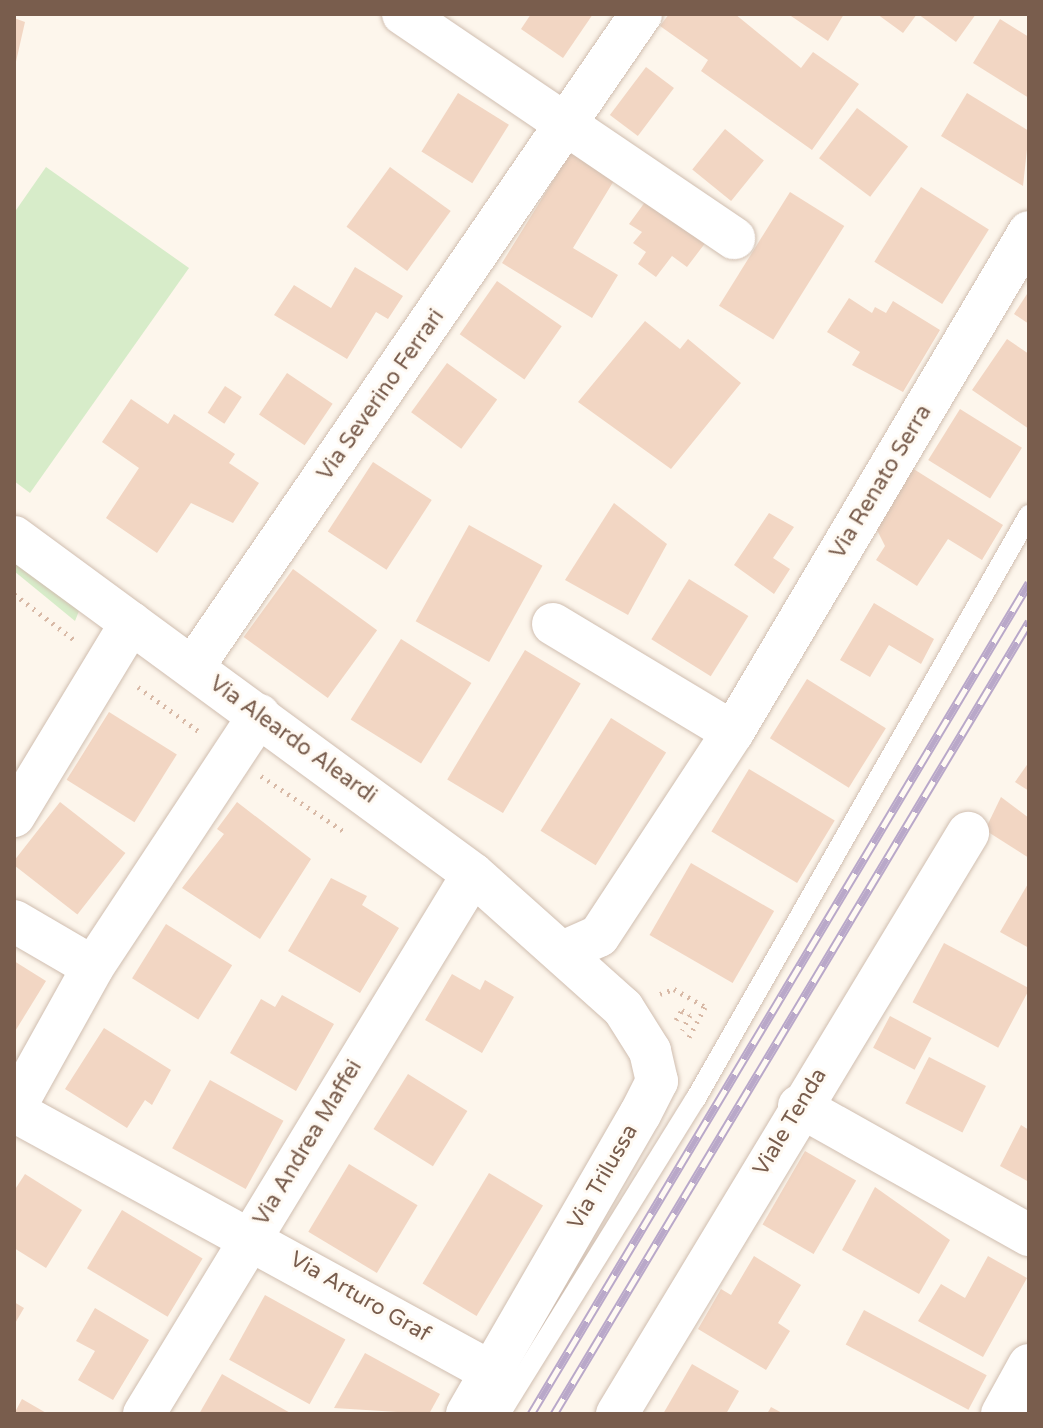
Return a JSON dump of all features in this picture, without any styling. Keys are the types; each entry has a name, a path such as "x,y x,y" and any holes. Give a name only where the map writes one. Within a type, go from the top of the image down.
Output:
{"street":[{"path":"403,14 734,238"},
{"name":"Via Severino Ferrari","path":"193,667 641,14"},
{"name":"Via Renato Serra","path":"565,951 599,936 733,732 1029,232"},
{"name":"Via Aleardo Aleardi","path":"14,537 473,874 565,951"},
{"path":"14,816 131,623"},
{"path":"553,624 733,732"},
{"path":"14,1110 93,967 259,715"},
{"name":"Viale Tenda","path":"617,1414 799,1106 968,833"},
{"name":"Via Andrea Maffei","path":"144,1414 473,874"},
{"path":"14,921 93,967"},
{"name":"Via Trilussa","path":"467,1414 657,1081 650,1051 623,1008 565,951"},
{"path":"799,1106 1029,1235"},
{"name":"Via Arturo Graf","path":"14,1110 251,1236 493,1373"},
{"path":"1002,1414 1029,1365"}],"lane":[{"path":"500,1414 695,1100 1029,515"}],"path":[{"path":"14,594 77,642"},
{"path":"134,684 205,736"},
{"path":"674,989 705,1007"}],"green space":[{"path":"46,167 189,268 30,493 14,481 14,213"},
{"path":"14,558 79,611 75,621 14,571"}],"building":[{"path":"531,14 593,14 563,58 521,29"},
{"path":"669,14 735,14 801,68 813,52 859,84 812,150 701,71 708,60 660,26"},
{"path":"788,14 844,14 828,41"},
{"path":"877,14 917,14 903,33"},
{"path":"918,14 976,14 956,42"},
{"path":"14,18 25,22 15,66 14,66"},
{"path":"1000,19 1029,37 1029,98 973,63"},
{"path":"646,67 674,88 638,136 610,115"},
{"path":"458,93 509,125 472,183 421,152"},
{"path":"967,93 1029,131 1023,186 941,136"},
{"path":"857,108 908,147 870,197 819,158"},
{"path":"725,129 764,160 731,201 692,169"},
{"path":"574,147 618,174 573,248 618,275 592,318 502,263"},
{"path":"390,167 451,211 407,271 347,227"},
{"path":"921,187 989,229 942,304 874,262"},
{"path":"790,192 844,226 773,340 719,306"},
{"path":"648,198 706,242 687,267 672,256 656,277 638,264 646,252 633,243 642,232 629,224"},
{"path":"355,267 403,296 388,319 376,312 347,359 274,315 294,285 331,308"},
{"path":"497,281 562,326 524,380 460,334"},
{"path":"1029,291 1029,324 1014,314"},
{"path":"849,298 872,313 875,307 886,313 893,301 940,330 903,392 852,365 860,352 827,332"},
{"path":"645,321 680,349 688,339 741,383 671,469 578,402"},
{"path":"1007,339 1029,354 1029,429 972,390"},
{"path":"447,363 497,399 461,449 411,412"},
{"path":"287,373 333,404 305,445 259,414"},
{"path":"225,386 242,397 224,424 208,413"},
{"path":"131,399 168,424 174,414 235,454 229,463 259,483 233,523 191,503 157,553 106,518 139,468 102,442"},
{"path":"960,409 1022,448 990,499 928,460"},
{"path":"373,462 432,500 387,570 328,532"},
{"path":"912,468 1003,525 982,560 948,539 917,586 876,560 885,546 875,526"},
{"path":"614,503 667,544 628,615 565,580"},
{"path":"769,513 794,527 773,558 790,569 774,594 734,565"},
{"path":"469,525 542,566 489,662 416,621"},
{"path":"293,569 377,630 328,698 244,637"},
{"path":"689,579 748,616 711,676 651,639"},
{"path":"874,603 934,639 921,664 889,645 870,677 840,660"},
{"path":"401,639 471,683 421,764 351,720"},
{"path":"525,650 581,683 503,813 447,779"},
{"path":"807,679 886,728 849,788 770,738"},
{"path":"109,712 177,754 134,822 67,780"},
{"path":"611,718 666,752 596,865 541,831"},
{"path":"1029,762 1029,791 1015,782"},
{"path":"749,769 835,821 797,883 711,832"},
{"path":"1001,797 1029,818 1029,858 985,830"},
{"path":"60,802 125,853 77,915 14,865 14,861"},
{"path":"237,802 311,859 260,939 182,888 224,834 217,829"},
{"path":"691,863 774,911 733,983 650,935"},
{"path":"331,878 367,896 362,905 399,928 360,993 288,951"},
{"path":"1029,882 1029,948 1000,932"},
{"path":"166,924 232,965 198,1020 132,978"},
{"path":"944,943 1029,988 998,1048 913,1002"},
{"path":"14,961 46,981 14,1033"},
{"path":"452,974 480,990 485,980 514,997 482,1053 425,1020"},
{"path":"282,995 334,1024 296,1091 230,1053 261,999 275,1007"},
{"path":"890,1016 931,1038 915,1070 873,1048"},
{"path":"104,1028 171,1070 152,1105 145,1100 127,1128 65,1089"},
{"path":"929,1057 986,1086 962,1132 905,1103"},
{"path":"408,1074 467,1111 433,1166 374,1129"},
{"path":"210,1080 283,1121 246,1189 172,1148"},
{"path":"1021,1125 1029,1130 1029,1182 1000,1166"},
{"path":"805,1151 856,1180 814,1254 762,1225"},
{"path":"349,1164 418,1205 377,1273 308,1232"},
{"path":"489,1173 543,1205 477,1316 423,1284"},
{"path":"25,1174 82,1210 46,1268 14,1248 14,1191"},
{"path":"875,1187 950,1240 919,1294 842,1250"},
{"path":"122,1210 203,1258 168,1317 87,1268"},
{"path":"754,1256 801,1285 778,1323 790,1331 766,1370 698,1329 721,1289 731,1295"},
{"path":"988,1256 1027,1278 983,1357 918,1321 941,1284 965,1298"},
{"path":"265,1295 345,1340 310,1404 229,1360"},
{"path":"14,1302 24,1308 14,1325"},
{"path":"95,1308 149,1340 113,1400 78,1380 95,1351 76,1341"},
{"path":"864,1310 987,1375 968,1410 846,1344"},
{"path":"365,1353 440,1394 429,1414 334,1408"},
{"path":"692,1364 739,1391 726,1414 663,1414"},
{"path":"222,1374 292,1414 199,1414"},
{"path":"22,1399 48,1414 14,1414"},
{"path":"771,1407 784,1414 767,1414"}],"railway":[{"path":"531,1414 1029,583"},
{"path":"554,1414 1029,622"}]}
